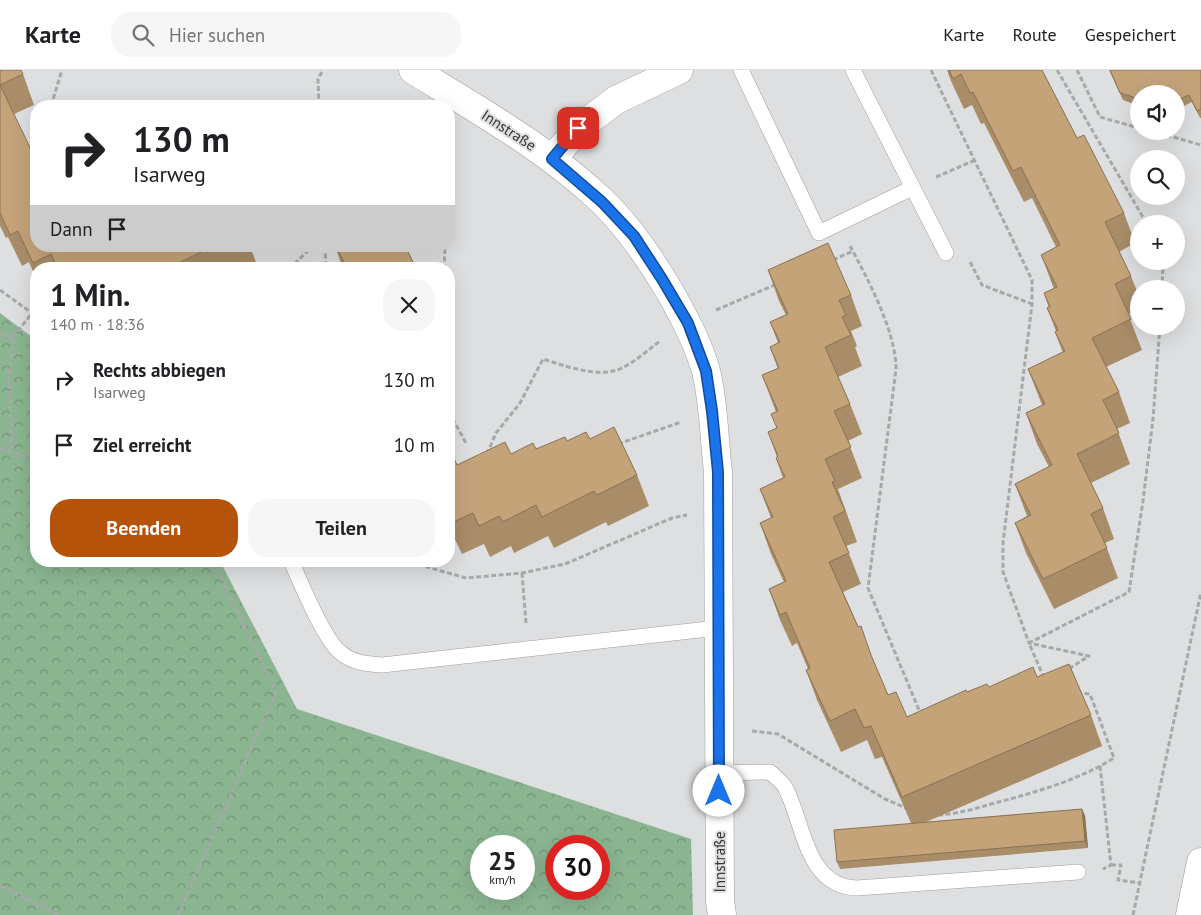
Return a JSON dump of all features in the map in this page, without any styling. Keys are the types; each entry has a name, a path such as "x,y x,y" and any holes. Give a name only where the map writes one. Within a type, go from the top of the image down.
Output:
{"street":[{"name":"Innstraße","path":"413,70 518,135 552,159 602,202 634,236 662,279 688,323 706,371 718,472 720,901 722,915"},
{"path":"552,159 578,128 616,100 679,70"},
{"path":"1190,915 1201,862"}],"lane":[{"path":"741,70 819,233 912,188"},
{"path":"854,70 946,253"},
{"path":"294,567 331,643 342,654 362,663 382,665 718,628"},
{"path":"719,773 770,772 786,787 808,850 828,879 844,888 1078,872"}],"path":[{"path":"53,100 62,70"},
{"path":"319,100 318,79 323,70"},
{"path":"931,70 1032,280 1032,304 1003,543 1003,572 1045,681 1052,679"},
{"path":"1057,70 1143,215"},
{"path":"1077,70 1100,116 1130,125"},
{"path":"1184,140 1201,145"},
{"path":"912,188 974,160"},
{"path":"838,224 883,315 896,357 868,588 919,710 927,712"},
{"path":"827,262 853,251"},
{"path":"297,262 307,252"},
{"path":"946,253 969,262 982,285 1032,304"},
{"path":"485,459 496,433 520,403 543,359 571,368 606,372 622,368 688,323 783,281"},
{"path":"0,290 30,312"},
{"path":"12,452 9,377 13,337 30,316"},
{"path":"0,335 13,337"},
{"path":"1029,643 1129,592 1153,419 1159,335"},
{"path":"609,446 712,411"},
{"path":"455,423 467,445"},
{"path":"0,448 30,458"},
{"path":"427,567 466,578 522,574 565,564 672,518 687,515 718,515"},
{"path":"178,915 276,692 216,567"},
{"path":"522,574 529,649"},
{"path":"1133,915 1201,592"},
{"path":"1029,643 1089,656 1066,671"},
{"path":"938,816 953,814 1037,792 1100,766 1114,758 1090,694 1072,693"},
{"path":"719,732 762,731 778,734 885,800 909,809"},
{"path":"1100,766 1111,865"},
{"path":"1078,872 1101,870 1111,865 1120,866 1118,880 1140,883"},
{"path":"0,886 58,915"}],"green space":[{"path":"0,313 30,336 30,567 223,567 297,709 691,839 693,915 0,915"}],"building":[{"path":"0,70 21,70 23,74 0,85"},
{"path":"949,70 1042,70 1077,138 1084,135 1124,213 1105,222 1131,276 1115,284 1130,319 1092,338 1119,392 1103,400 1119,433 1077,454 1103,508 1091,514 1107,548 1043,579 1015,523 1031,515 1015,484 1052,465 1026,413 1045,404 1028,369 1065,351 1055,332 1058,330 1047,308 1050,307 1044,293 1057,287 1041,255 1060,245 1021,167 1013,171 973,92 970,93 961,74 953,79"},
{"path":"1110,70 1201,70 1201,109 1197,111 1189,95 1185,97 1185,85 1130,85 1130,96 1120,93"},
{"path":"0,85 30,148 30,252 201,252 181,262 55,262 51,254 33,262 18,231 10,235 0,213"},
{"path":"828,243 851,295 839,300 846,315 842,317 851,335 825,347 850,404 834,411 851,447 825,459 835,481 832,482 845,511 833,517 849,553 829,562 858,627 861,626 888,695 896,692 907,717 966,690 967,692 987,684 989,687 1033,667 1037,677 1069,664 1091,715 902,797 871,726 864,728 855,709 830,721 806,670 810,668 786,612 780,615 769,589 786,581 760,523 773,517 760,489 785,477 776,458 778,456 768,432 777,428 771,414 778,411 762,375 779,368 770,347 780,342 770,322 788,314 768,270"},
{"path":"339,252 408,252 413,262 344,262"},
{"path":"614,427 637,475 597,495 594,491 542,517 536,505 503,522 499,516 479,526 473,513 455,521 455,460 457,465 505,442 511,454 533,443 536,449 565,437 567,441 586,432 590,439"},
{"path":"1082,809 1085,841 837,862 834,830"}],"route":[{"path":"578,128 552,159 602,202 634,236 688,323 706,371 718,472 719,791"}]}
